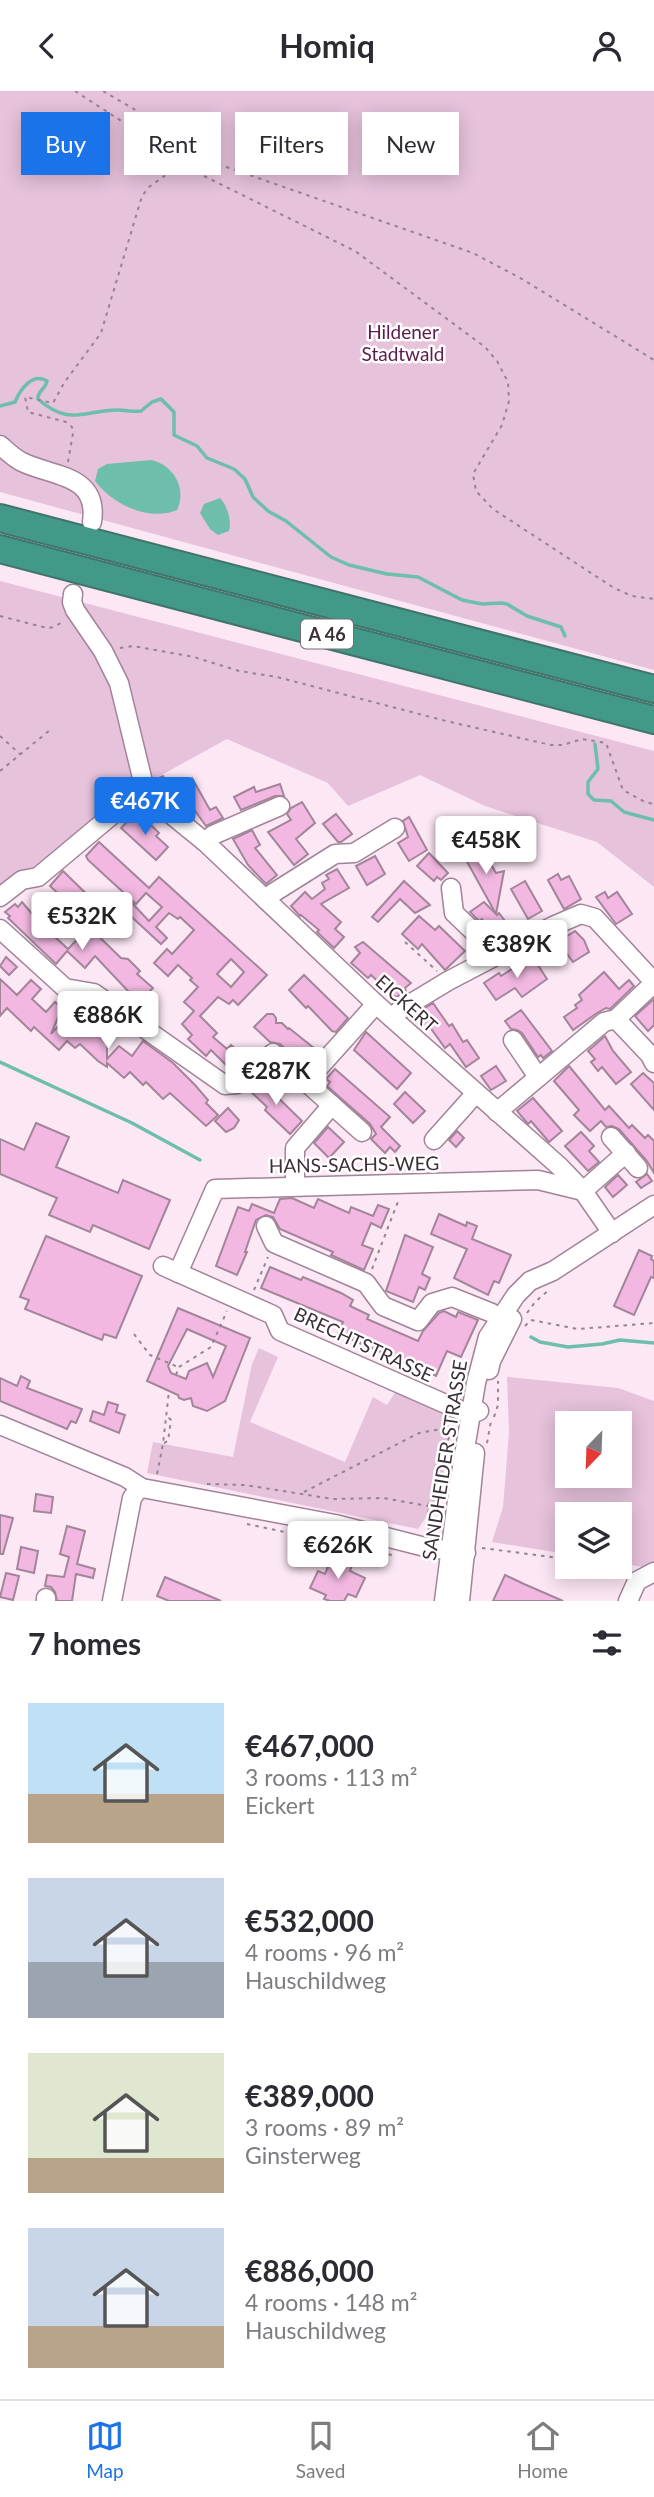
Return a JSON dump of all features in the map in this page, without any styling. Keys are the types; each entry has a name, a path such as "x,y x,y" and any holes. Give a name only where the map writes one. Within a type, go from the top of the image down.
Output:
{"highway":[{"name":"A 46","path":"0,518 654,689"},
{"name":"A 46","path":"0,549 654,720"}],"street":[{"path":"0,446 22,462 68,478 88,491 92,501 92,522"},
{"path":"0,898 22,880 38,877 136,795 146,794 119,683 74,602"},
{"name":"EICKERT","path":"146,794 205,842 376,1004 559,1166 583,1191 612,1233"},
{"path":"205,842 213,835 280,806"},
{"path":"266,900 335,854 354,853 395,828"},
{"path":"451,888 454,913 497,954"},
{"path":"392,1018 400,1010 497,954 580,914 595,918 654,982 616,1019 604,1021 497,1112"},
{"path":"0,929 65,988 94,993 225,1085 237,1084 273,1053 362,1132"},
{"path":"306,1082 376,1004"},
{"path":"616,1019 650,1055 654,1063"},
{"path":"513,1040 538,1077"},
{"path":"433,1140 476,1093"},
{"path":"295,1186 295,1148 332,1105"},
{"path":"611,1137 638,1168"},
{"path":"583,1191 626,1153"},
{"name":"HANS-SACHS-WEG","path":"171,1270 215,1189 538,1180 583,1191"},
{"name":"SANDHEIDER STRASSE","path":"460,1601 465,1550 469,1411 504,1333 526,1298 654,1205"},
{"path":"270,1235 366,1283 383,1306 418,1321 432,1303 452,1297 492,1313"},
{"name":"BRECHTSTRASSE","path":"171,1270 273,1315 280,1331 469,1411"},
{"path":"0,1425 125,1478 142,1488 335,1524 425,1547 465,1550"},
{"path":"112,1601 132,1498 136,1491 142,1488"},
{"name":"SANDHEIDER STRASSE","path":"444,1601 465,1550"},
{"path":"628,1601 637,1580 654,1572"}],"path":[{"path":"75,91 124,123"},
{"path":"103,91 139,112"},
{"path":"221,165 473,253 522,279 654,360"},
{"path":"58,474 68,464 72,426 28,412 25,397 53,403 100,333 142,196 149,187 166,175"},
{"path":"202,175 355,251 485,347 503,370 508,382 509,401 502,425 473,474 476,491 493,509 513,524 614,588 632,596 654,599"},
{"path":"0,616 47,628 60,625 74,602"},
{"path":"103,651 133,646 194,657 239,671 277,677 551,745 563,745 582,739 606,743 623,790 654,804"},
{"path":"0,771 50,730"},
{"path":"0,736 20,754"},
{"path":"405,942 448,981"},
{"path":"370,1274 405,1184"},
{"path":"176,1375 179,1367 211,1347 241,1301 270,1235"},
{"path":"523,1318 554,1278"},
{"path":"531,1320 578,1329 654,1323"},
{"path":"134,1334 150,1355 179,1367"},
{"path":"497,1386 499,1376"},
{"path":"142,1488 156,1479 169,1391"},
{"path":"428,1532 428,1506 452,1427 469,1411"},
{"path":"303,1492 419,1433 452,1427"},
{"path":"205,1484 245,1485 303,1492 333,1499 383,1499 428,1506"},
{"path":"248,1524 395,1556"},
{"path":"465,1550 555,1558"},
{"path":"632,1578 637,1580"}],"green space":[{"name":"Hildener Stadtwald","path":"0,91 654,91 654,670 0,492"},
{"path":"0,581 654,751 654,887 597,842 485,806 420,775 348,806 328,783 227,739 134,790 0,896"},
{"path":"259,1348 278,1357 250,1422 345,1462 373,1397 387,1405 396,1391 450,1415 441,1495 418,1529 147,1473 153,1442 233,1457 252,1364"},
{"path":"507,1377 618,1388 654,1401 654,1569 632,1565 632,1502 555,1502 555,1552 492,1542 503,1507 509,1432"}],"shaded area":[{"path":"151,460 166,467 176,479 180,494 177,510 155,514 132,509 111,497 95,481 98,469 107,464"},
{"path":"220,498 228,513 230,527 229,531 218,535 210,529 200,513 204,504"}],"building":[{"path":"163,776 167,784 158,789 154,780"},
{"path":"192,778 210,810 216,807 223,818 206,826 193,808 190,810 186,803 184,804 175,789"},
{"path":"280,784 284,796 275,796 241,810 234,797 254,787 256,792"},
{"path":"302,802 315,823 296,839 308,854 294,865 268,832 291,820 287,814 291,808"},
{"path":"336,814 352,834 341,842 338,842 323,824"},
{"path":"134,815 148,828 151,825 159,833 156,836 168,847 156,860 121,828"},
{"path":"409,817 427,850 409,861 398,843 408,837 403,821"},
{"path":"252,830 260,845 255,848 277,875 266,884 248,865 233,839"},
{"path":"99,842 149,888 159,877 267,975 238,1005 233,1000 229,1004 218,997 200,1016 217,1033 213,1037 227,1049 231,1045 247,1060 233,1072 211,1050 206,1056 188,1039 192,1035 182,1024 194,1011 184,1002 198,987 190,980 192,978 178,965 168,976 154,963 167,949 172,954 194,930 180,917 178,919 169,913 156,927 167,938 161,944 123,909 130,901 149,921 162,907 146,893 136,904 86,856","holes":["231,959 244,972 231,987 217,974"]},
{"path":"481,847 496,873 504,871 496,914 465,858"},
{"path":"429,853 448,873 441,880 437,877 434,881 417,866"},
{"path":"375,856 385,874 367,885 356,866"},
{"path":"337,869 349,888 321,904 341,922 335,929 344,937 334,948 317,932 319,930 291,906 305,892 312,899 325,889 322,883 329,879 326,875"},
{"path":"63,871 103,910 104,921 96,929 74,909 65,919 57,911 66,901 50,886"},
{"path":"558,874 561,880 569,876 581,899 564,909 548,880"},
{"path":"404,881 430,905 415,913 400,899 378,922 372,917"},
{"path":"525,881 542,911 528,919 511,889"},
{"path":"605,892 608,898 617,892 632,914 616,924 596,897"},
{"path":"22,902 68,949 89,927 121,958 128,959 140,971 137,974 153,988 148,993 151,995 140,1006 95,956 85,968 67,951 56,964 8,918 10,916 5,912 15,904 18,907"},
{"path":"484,902 497,915 499,913 508,925 502,934 494,935 482,919 479,921 470,912"},
{"path":"419,916 435,930 439,926 465,951 445,970 422,944 418,949 402,934"},
{"path":"575,931 584,940 589,952 573,962 562,947 564,945 561,940"},
{"path":"363,942 411,983 405,988 406,992 396,998 371,975 368,978 351,963 360,953 355,947"},
{"path":"532,956 547,979 522,997 515,988 496,1000 484,983 499,973 501,976"},
{"path":"6,957 17,967 9,975 0,966"},
{"path":"604,972 619,989 629,980 634,986 610,1009 606,1008 597,1013 573,1030 564,1017 577,1008 575,1005 582,1000 579,995"},
{"path":"304,975 348,1018 336,1032 289,990"},
{"path":"0,979 17,995 31,980 41,989 32,999 46,1012 55,1002 62,1008 51,1034 63,1021 79,1036 89,1025 102,1037 107,1037 107,1059 119,1046 132,1056 143,1041 173,1063 208,1100 206,1103 218,1115 206,1126 170,1093 163,1099 146,1082 143,1085 130,1072 124,1078 107,1063 107,1067 98,1061 80,1044 75,1048 67,1041 59,1050 34,1027 31,1031 7,1008 0,1016"},
{"path":"654,999 654,1025 648,1031 635,1016"},
{"path":"81,1002 87,1003 95,1010 88,1018 76,1007"},
{"path":"433,1003 449,1026 452,1024 463,1042 467,1040 479,1058 466,1067 450,1044 445,1048 429,1026 425,1029 415,1014"},
{"path":"521,1010 552,1051 543,1058 541,1055 538,1057 522,1033 511,1029 505,1021"},
{"path":"267,1014 273,1014 276,1023 282,1023 315,1049 302,1064 280,1044 270,1042 254,1027"},
{"path":"366,1032 411,1073 397,1089 354,1050"},
{"path":"605,1036 613,1051 631,1072 616,1084 602,1067 598,1071 591,1062 595,1059 588,1051"},
{"path":"496,1066 506,1081 491,1090 481,1076"},
{"path":"569,1066 605,1110 609,1106 629,1128 632,1125 645,1138 648,1135 654,1141 654,1173 619,1129 606,1127 601,1121 590,1131 574,1115 579,1110 554,1081"},
{"path":"335,1069 390,1117 381,1127 400,1146 395,1152 390,1147 385,1153 371,1139 376,1134 370,1124 327,1086 330,1082 326,1079"},
{"path":"643,1073 654,1083 654,1110 631,1084"},
{"path":"260,1080 302,1121 290,1134 248,1089"},
{"path":"405,1092 425,1111 413,1123 394,1104"},
{"path":"533,1098 562,1131 549,1142 531,1121 528,1124 517,1111"},
{"path":"228,1108 239,1120 234,1128 226,1132 215,1121"},
{"path":"36,1123 69,1137 56,1167 118,1193 123,1180 170,1200 149,1249 93,1225 90,1232 49,1215 57,1198 0,1174 0,1139 24,1150"},
{"path":"328,1127 344,1142 329,1158 314,1143"},
{"path":"457,1131 464,1138 456,1147 449,1140"},
{"path":"581,1132 594,1146 589,1151 599,1162 588,1171 565,1146"},
{"path":"647,1174 652,1181 641,1188 636,1182"},
{"path":"618,1175 627,1185 613,1197 605,1187"},
{"path":"292,1198 314,1208 318,1199 349,1213 351,1207 373,1216 378,1205 389,1209 381,1228 371,1223 362,1245 373,1249 364,1270 331,1255 333,1252 280,1229 273,1217 266,1215 256,1220 237,1275 216,1266 238,1207 249,1211 252,1204 274,1213 280,1199"},
{"path":"439,1214 466,1226 467,1222 477,1226 472,1239 511,1255 499,1283 494,1281 488,1295 454,1278 467,1249 431,1234"},
{"path":"405,1235 433,1247 422,1274 430,1278 425,1290 419,1287 413,1302 386,1291"},
{"path":"46,1236 142,1276 116,1338 104,1334 102,1340 25,1309 29,1300 20,1297"},
{"path":"639,1250 652,1256 654,1278 651,1277 634,1315 614,1306"},
{"path":"270,1267 341,1293 353,1300 350,1306 369,1315 367,1319 418,1341 423,1331 444,1311 456,1317 458,1312 478,1320 461,1357 447,1351 436,1376 420,1368 417,1374 404,1368 406,1364 400,1360 338,1334 343,1322 261,1288"},
{"path":"178,1308 250,1338 225,1401 207,1411 193,1406 191,1398 184,1400 147,1381","holes":["187,1329 226,1346 213,1377 207,1363 189,1371 186,1379 171,1373 168,1366"]},
{"path":"21,1376 30,1381 27,1388 82,1409 76,1423 71,1421 67,1429 0,1401 0,1378 17,1386"},
{"path":"108,1402 118,1405 116,1412 125,1415 119,1433 90,1421 93,1411 104,1415"},
{"path":"36,1494 53,1497 51,1513 34,1511"},
{"path":"0,1515 13,1518 3,1554 0,1554"},
{"path":"67,1526 85,1531 77,1564 95,1569 93,1578 76,1574 72,1601 57,1601 51,1587 45,1586 47,1575 64,1577 69,1557 60,1554"},
{"path":"21,1547 38,1551 34,1573 17,1569"},
{"path":"333,1554 353,1563 350,1571 365,1578 356,1597 348,1594 344,1601 330,1601 324,1599 326,1595 310,1588 318,1571 325,1574"},
{"path":"6,1573 19,1576 13,1600 0,1597"},
{"path":"505,1575 524,1584 563,1601 493,1601"},
{"path":"165,1577 221,1601 169,1601 157,1596"}],"waterway":[{"path":"0,406 15,402 23,388 36,379 47,381 38,399 49,408 68,415 118,410 141,411 161,399 174,412 174,435 197,446 207,458 234,469 245,479 253,497 268,511 286,521 331,557 349,565 387,574 418,577 462,600 482,604 507,604 527,616 561,627 565,636"},
{"path":"595,744 598,769 588,782 588,794 594,800 611,801 624,812 654,820"},
{"path":"0,1062 132,1123 200,1160"},
{"path":"531,1337 540,1342 568,1347 620,1340 654,1343"}]}
